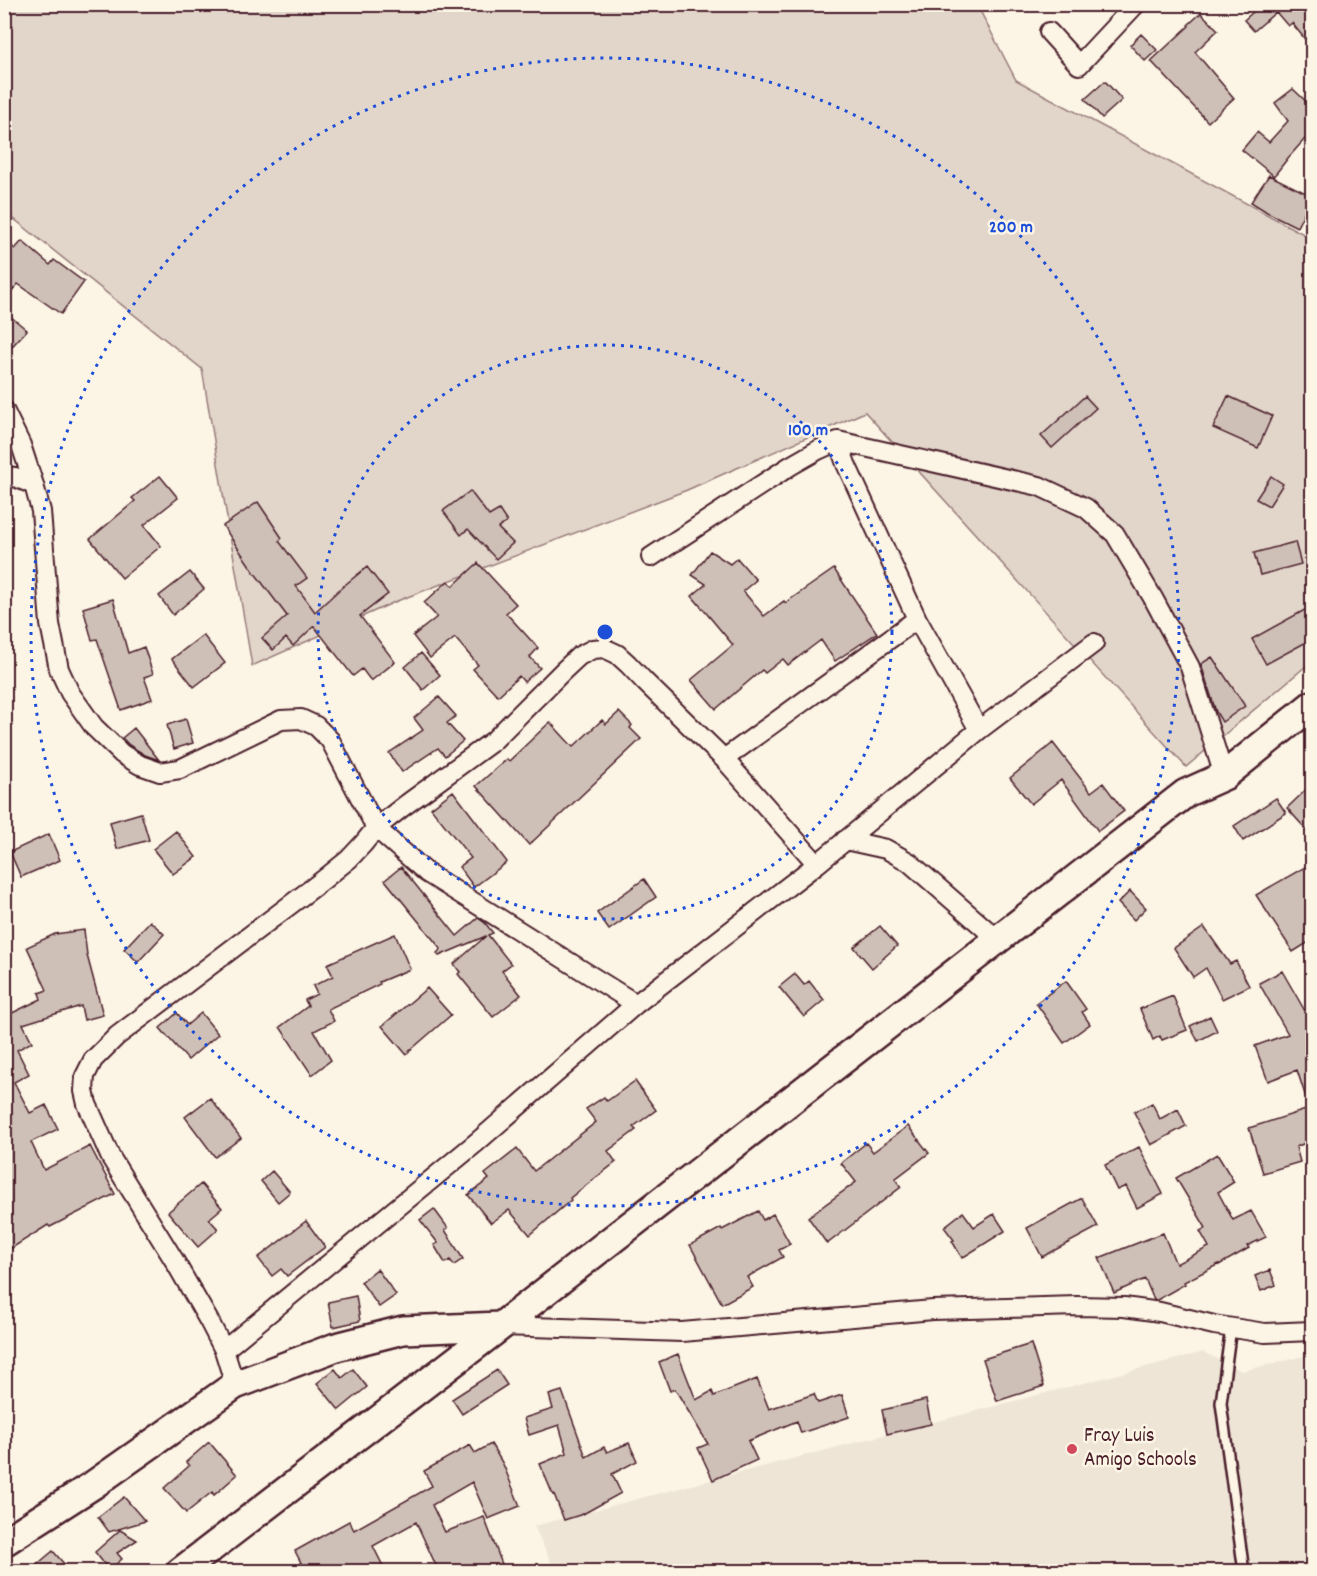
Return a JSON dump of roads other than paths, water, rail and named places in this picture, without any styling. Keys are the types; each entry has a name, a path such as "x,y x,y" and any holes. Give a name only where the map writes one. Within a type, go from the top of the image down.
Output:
{"street":[{"path":"1049,32 1079,65 1136,4"},
{"path":"4,410 21,445 41,511 50,624 59,669 70,693 94,727 122,754 140,765 160,772 180,769 282,720 301,719 316,726 330,740 376,828 427,873 636,1004"},
{"path":"838,441 846,464 917,619 980,730"},
{"path":"651,557 790,466 838,441 1039,486 1086,508 1115,534 1190,667 1224,776"},
{"path":"4,476 15,477 34,485"},
{"path":"723,759 917,619"},
{"path":"224,1350 477,1142 636,1004 816,864 980,730 1094,643"},
{"path":"235,1385 224,1350 174,1260 111,1158 87,1104 84,1091 85,1076 93,1060 117,1036 323,880 363,844 376,828 404,806 494,741 579,656 593,649 604,648 617,654 628,664 723,759 816,864"},
{"path":"180,1572 501,1326 1186,793 1224,776 1312,705"},
{"path":"880,1030 900,1028 1182,808 1186,793"},
{"path":"845,840 886,849 909,862 997,939"},
{"path":"4,1542 93,1485 235,1385 336,1347 403,1330 501,1326 682,1332 933,1310 1077,1306 1124,1307 1160,1312 1265,1333 1312,1331"}],"lane":[{"path":"1231,1327 1221,1402 1244,1572"}],"place":[{"name":"Fray Luis Amigo Schools","path":"1072,1449"}]}
